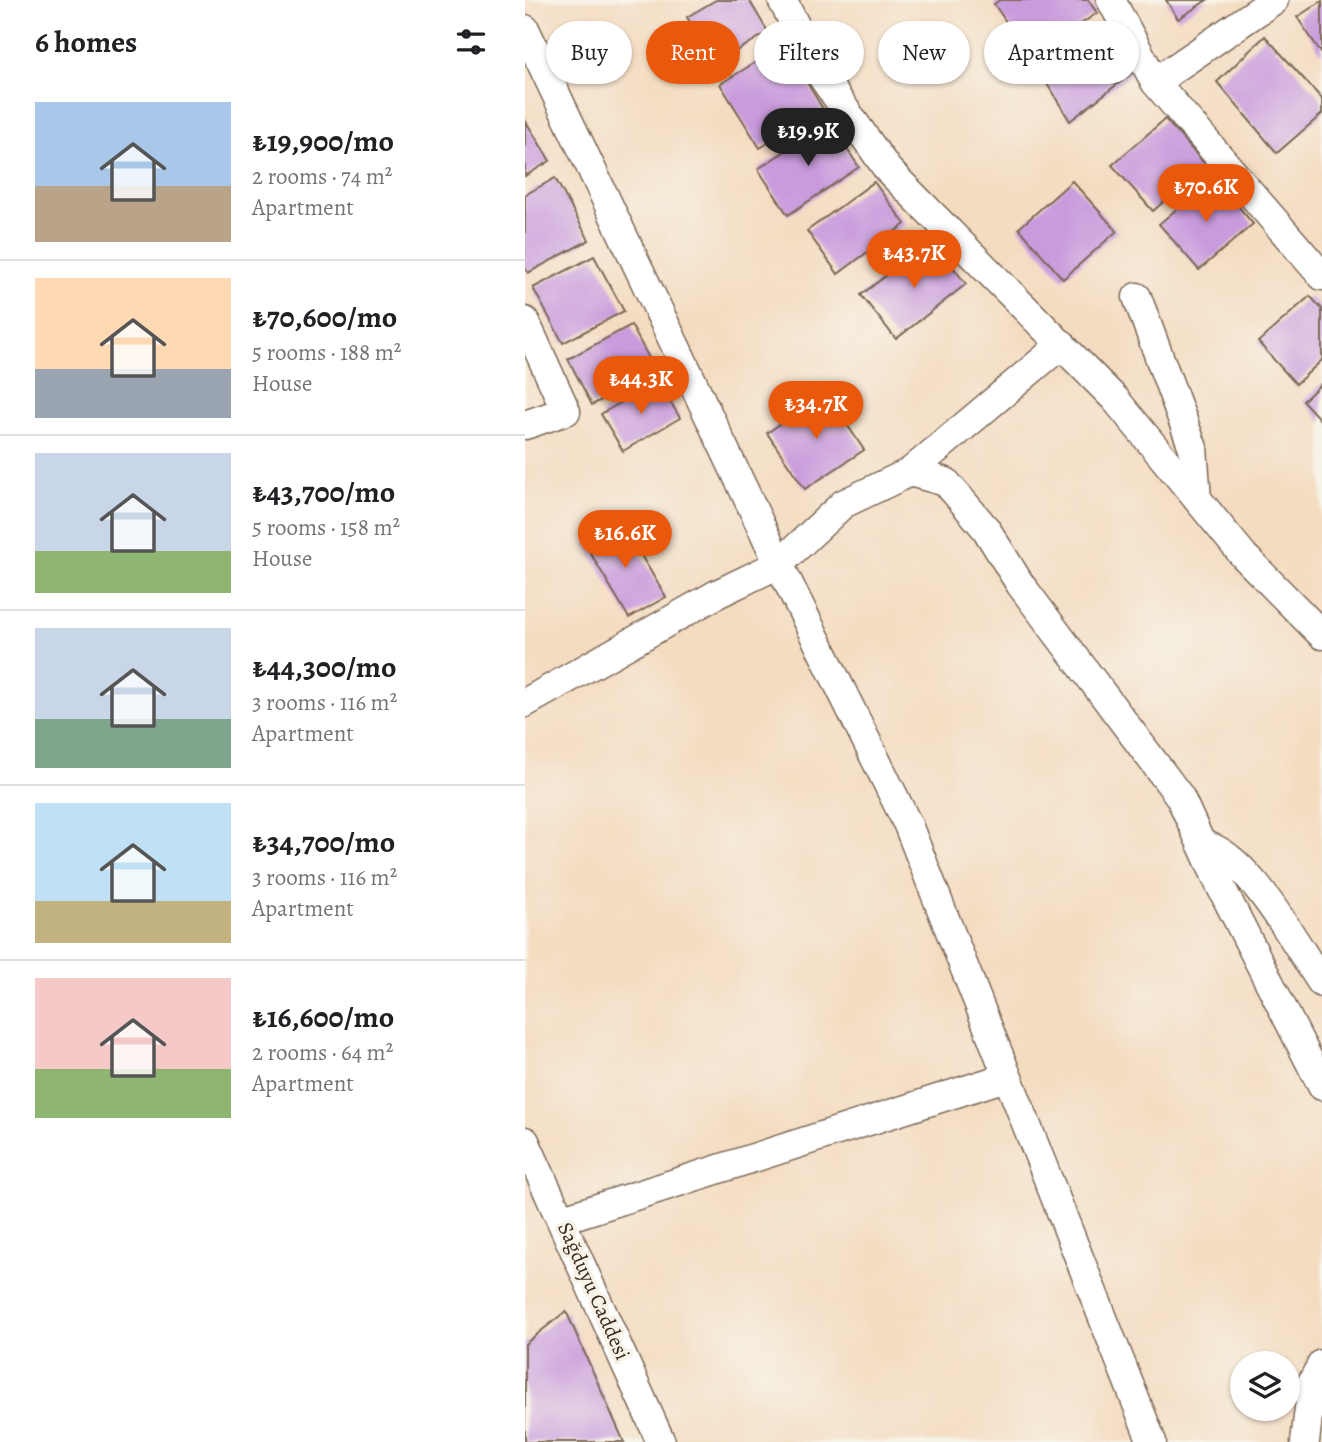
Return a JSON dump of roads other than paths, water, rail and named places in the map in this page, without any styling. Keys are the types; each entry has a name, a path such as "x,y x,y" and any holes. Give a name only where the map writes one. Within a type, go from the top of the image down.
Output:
{"street":[{"path":"782,0 823,78 888,170 1115,399 1244,556 1322,635"},
{"path":"1111,0 1155,82 1322,276"},
{"path":"1155,82 1274,0"},
{"path":"525,29 779,564 908,825 1152,1442"},
{"path":"1137,297 1193,448 1197,499"},
{"path":"525,321 566,411 525,425"},
{"path":"525,703 717,594 779,564 843,504 910,472 1062,344"},
{"path":"910,472 946,482 986,529 1020,584 1179,797 1220,885 1322,1086"},
{"path":"1203,845 1214,846 1229,855 1251,878 1322,984"},
{"path":"563,1219 1006,1077"},
{"name":"Sağduyu Caddesi","path":"525,1141 563,1219 661,1442"},
{"path":"1305,1442 1312,1382 1322,1364"}]}
